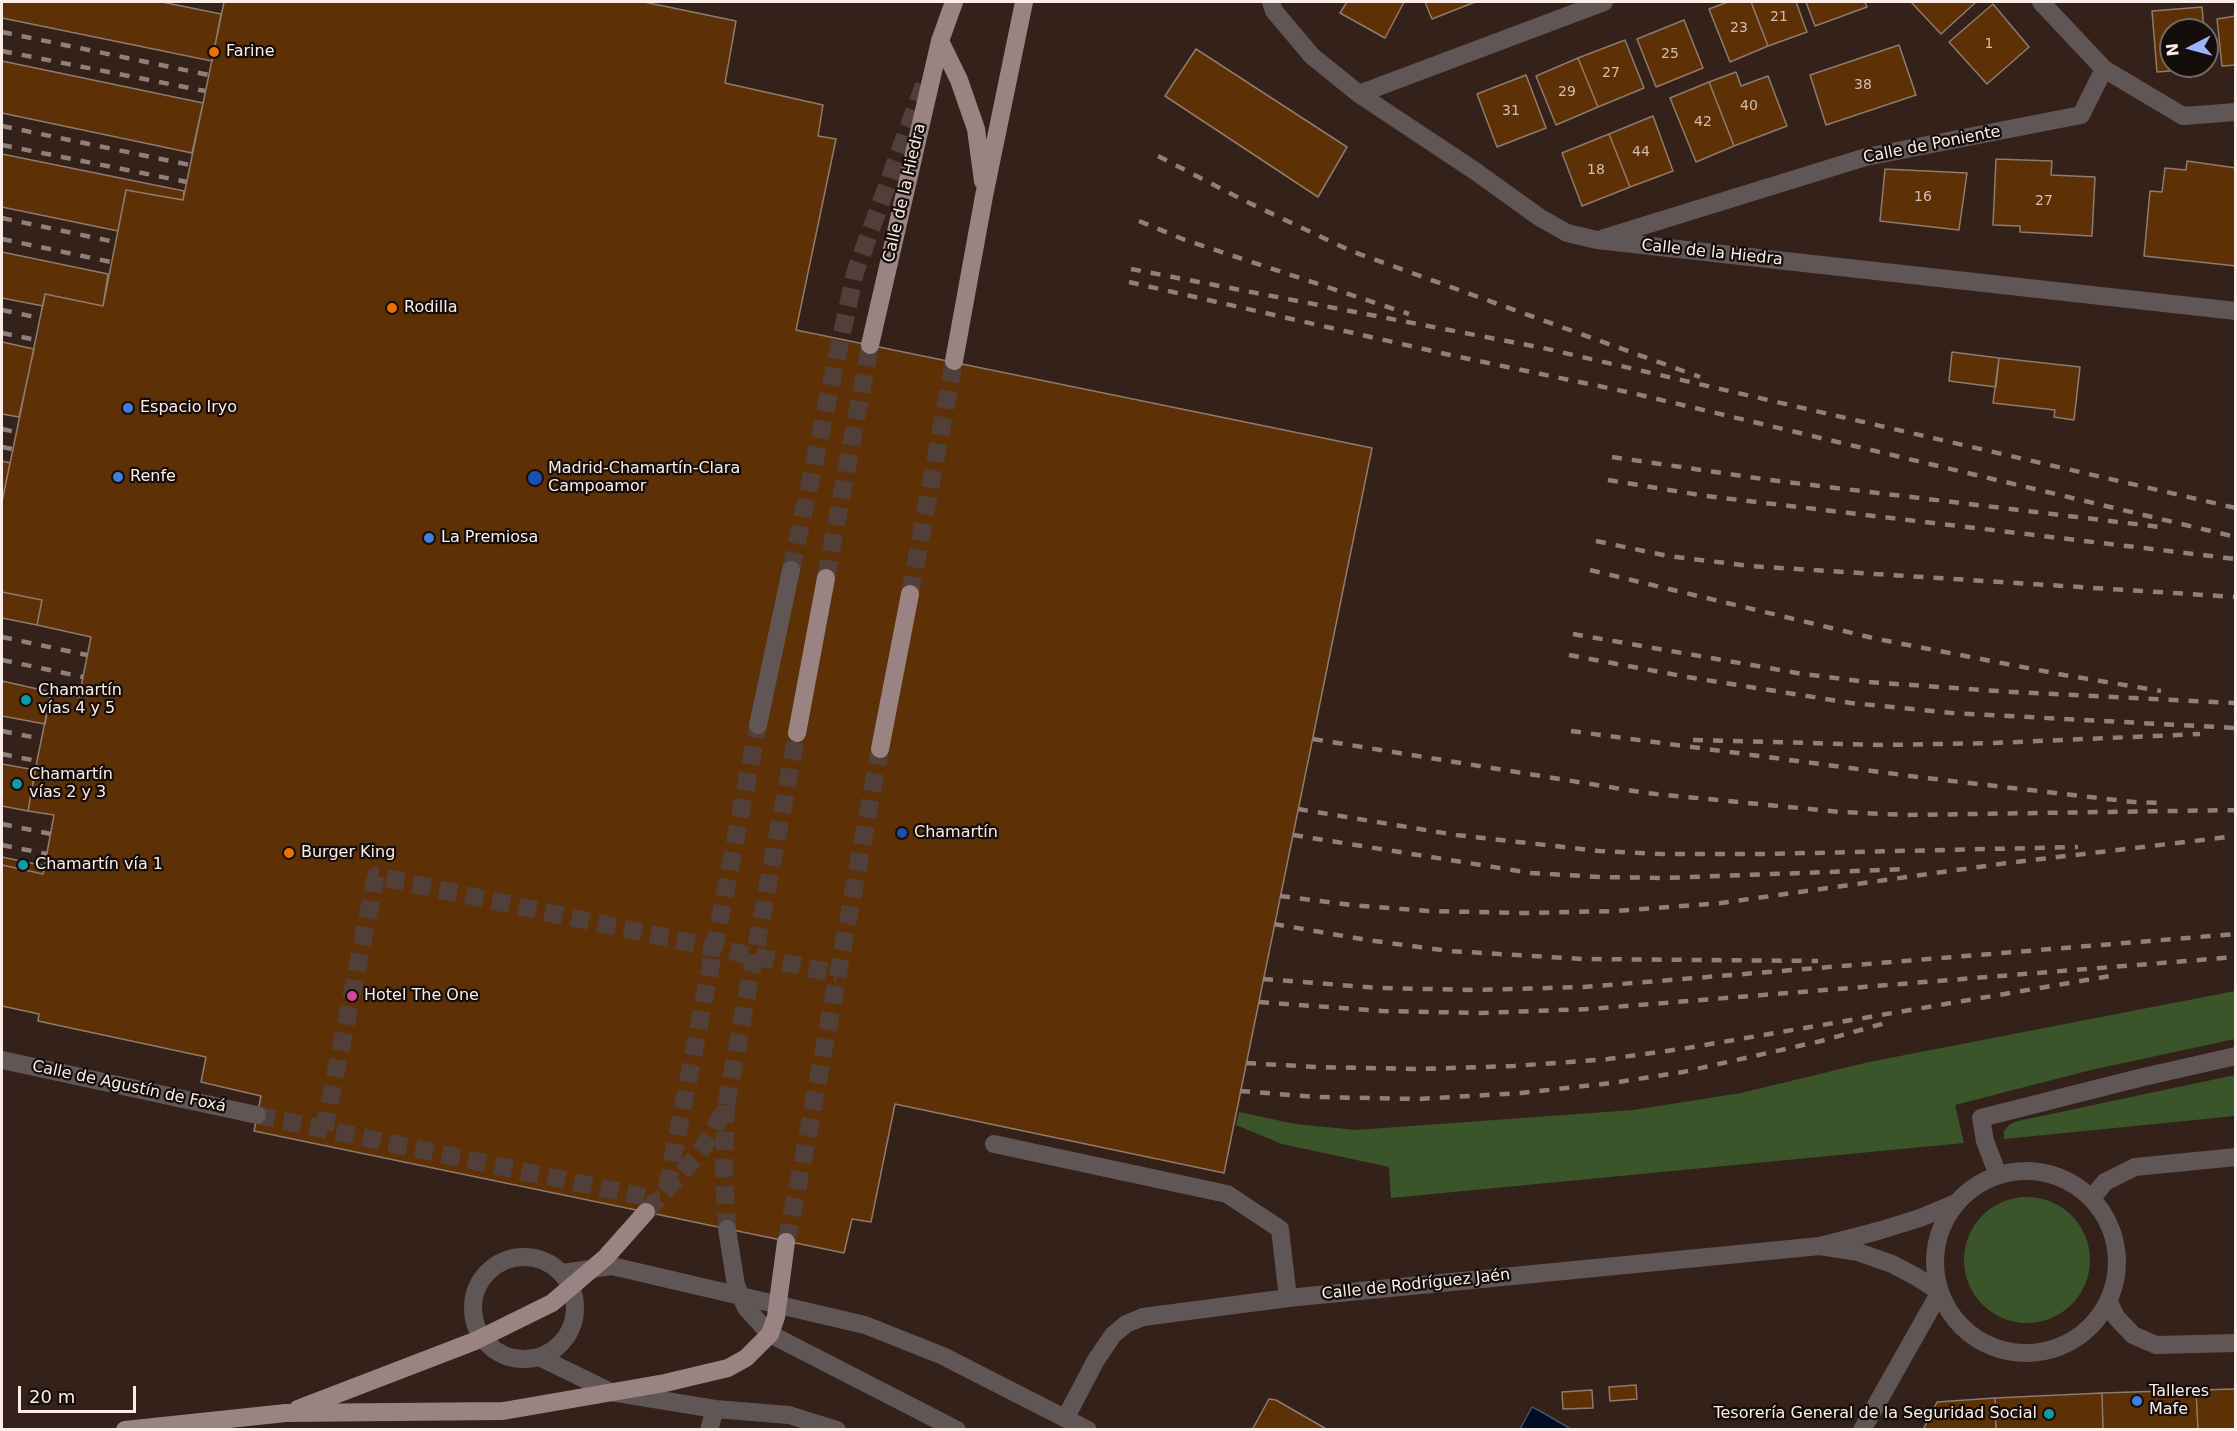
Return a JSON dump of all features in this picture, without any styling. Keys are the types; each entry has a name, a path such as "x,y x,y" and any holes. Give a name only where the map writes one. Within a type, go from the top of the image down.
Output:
{"main road":[{"name":"Calle de la Hiedra","path":"870,345 940,41 954,2"},
{"path":"954,361 984,196 1024,2"},
{"path":"940,41 959,80 976,129 984,196"},
{"path":"797,733 826,578"},
{"path":"880,749 910,594"},
{"path":"286,1413 475,1341 552,1303 606,1257 646,1212"},
{"path":"125,1430 286,1413 503,1412 665,1383 728,1368 746,1358 770,1334 776,1317 786,1242"}],"street":[{"name":"Calle de la Hiedra","path":"1271,2 1274,11 1312,56 1359,94 1475,171 1539,217 1567,233 1597,240 2235,310"},
{"path":"1359,94 1604,2"},
{"path":"2042,2 2104,69 2183,116 2235,112"},
{"name":"Calle de Poniente","path":"1597,240 1866,157 2081,115 2104,69"},
{"path":"758,725 790,570"},
{"path":"1998,1175 1985,1141 1981,1118 2235,1056"},
{"name":"Calle de Agustín de Foxá","path":"2,1060 257,1114"},
{"path":"994,1144 1227,1194 1280,1229 1288,1298"},
{"path":"2092,1198 2105,1182 2134,1167 2235,1157"},
{"name":"Calle de Rodríguez Jaén","path":"2023,1170 2048,1173 2072,1183 2092,1198 2108,1221 2116,1247 2117,1275 2109,1302 2094,1324 2073,1341 2048,1351 2021,1354 1995,1348 1971,1335 1952,1316 1940,1292 1935,1262 1941,1230 1956,1203 1975,1186 1998,1175 2023,1170"},
{"name":"Calle de Rodríguez Jaén","path":"1066,1417 1101,1351 1113,1335 1126,1324 1143,1317 1288,1298 1820,1246 1910,1222 1956,1203"},
{"path":"727,1230 736,1285 746,1308 770,1334 957,1430"},
{"name":"Calle de Rodríguez Jaén","path":"1820,1246 1858,1252 1892,1264 1940,1292"},
{"path":"519,1256 535,1257 549,1263 562,1273 571,1287 575,1304 573,1321 566,1336 554,1348 539,1356 524,1359 508,1356 494,1349 482,1338 476,1323 473,1307 482,1279 490,1269 519,1256"},
{"path":"562,1273 612,1266 865,1325 944,1356 1088,1430"},
{"path":"1862,1430 1940,1292"},
{"path":"2109,1302 2116,1317 2133,1335 2156,1345 2235,1343"},
{"path":"539,1356 611,1392 715,1409 789,1415 837,1430"},
{"path":"709,1430 715,1409"}],"green space":[{"path":"2235,991 2235,1039 2091,1070 1955,1105 1964,1143 1391,1198 1389,1167 1282,1144 1236,1125 1239,1112 1295,1124 1356,1130 1633,1110 1741,1093 1869,1062"},
{"path":"2235,1075 2235,1116 2004,1139 2004,1131 2010,1124 2018,1121"},
{"path":"2027,1197 2051,1202 2071,1216 2085,1236 2090,1260 2085,1284 2071,1304 2051,1318 2027,1323 2003,1318 1983,1304 1969,1284 1964,1260 1969,1236 1983,1216 2003,1202"}],"water":[{"path":"1532,1407 1540,1411 1571,1429 1520,1429"}],"building":[{"path":"2,2 162,2 221,14 212,61 2,18"},
{"name":"Madrid-Chamartín-Clara Campoamor","path":"224,2 644,2 736,21 725,83 823,105 818,136 836,139 796,330 1372,448 1224,1173 895,1104 871,1222 852,1219 844,1253 254,1131 261,1096 201,1082 206,1057 38,1021 39,1014 2,1006 2,865 43,874 54,815 28,811 37,761 51,692 79,697 91,637 37,625 42,600 2,592 2,502 45,294 103,306 126,190 183,200"},
{"path":"1347,2 1404,2 1385,38 1340,13"},
{"path":"1425,2 1475,2 1432,19"},
{"path":"1728,2 1751,2 1768,46 1730,62 1709,9"},
{"path":"1751,2 1796,2 1807,32 1768,46"},
{"path":"1806,2 1865,2 1867,7 1815,26"},
{"path":"1911,2 1976,2 1941,34"},
{"path":"1993,4 2029,47 1987,84 1949,42"},
{"path":"2202,7 2203,18 2159,18 2159,72 2157,72 2152,11"},
{"path":"2236,16 2236,65 2222,66 2219,19"},
{"path":"1684,20 1703,68 1656,87 1637,39"},
{"path":"1625,40 1644,88 1598,107 1578,58"},
{"path":"1899,45 1916,95 1826,125 1810,75"},
{"path":"1196,49 1347,147 1318,197 1165,96"},
{"path":"1578,58 1598,107 1556,125 1536,76"},
{"path":"2,61 203,103 192,153 2,113"},
{"path":"1736,72 1741,86 1768,76 1787,126 1734,146 1709,82"},
{"path":"1526,75 1546,128 1497,147 1477,94"},
{"path":"1709,82 1734,146 1696,162 1670,98"},
{"path":"1653,116 1673,171 1630,187 1609,134"},
{"path":"1609,134 1630,187 1582,206 1562,153"},
{"path":"2,154 184,191 183,200 126,190 118,231 2,207"},
{"path":"1996,159 2052,161 2051,175 2095,177 2092,236 2020,232 2020,226 1993,225"},
{"path":"2187,161 2236,168 2236,266 2144,256 2150,191 2162,192 2165,168 2186,170"},
{"path":"1885,169 1967,173 1959,230 1880,221"},
{"path":"2,252 108,274 103,306 45,294 43,306 2,298"},
{"path":"2,342 34,349 19,417 2,414"},
{"path":"1952,352 1999,358 1996,387 1949,381"},
{"path":"1999,358 2080,367 2074,420 2054,417 2055,410 1993,403"},
{"path":"2,461 10,463 2,502"},
{"path":"2,592 42,600 37,625 2,618"},
{"name":"Chamartín vías 4 y 5","path":"2,681 51,692 45,724 2,716"},
{"name":"Chamartín vías 2 y 3","path":"2,764 35,770 28,811 2,806"},
{"name":"Chamartín vía 1","path":"2,857 45,866 43,874 2,865"},
{"path":"1636,1385 1637,1399 1610,1401 1609,1387"},
{"path":"2236,1389 2236,1430 2198,1430 2196,1390"},
{"path":"1592,1390 1593,1408 1563,1409 1562,1392"},
{"path":"2196,1390 2198,1430 2103,1430 2102,1393"},
{"name":"Tesorería General de la Seguridad Social","path":"2102,1393 2103,1430 1996,1430 1995,1398"},
{"path":"1995,1398 1996,1430 1923,1430 1937,1402"},
{"path":"1269,1399 1276,1400 1328,1430 1252,1430"}],"tunnel":[{"path":"791,570 855,273 924,85"},
{"path":"826,578 870,345"},
{"path":"910,594 954,361"},
{"path":"667,1188 758,725"},
{"path":"646,1212 696,1157 712,1134 726,1105 797,733"},
{"path":"786,1242 880,749"},
{"path":"324,1130 376,876 838,974"},
{"path":"726,1105 724,1170 727,1229"},
{"path":"257,1115 659,1200"}],"railway":[{"path":"2,32 209,75"},
{"path":"2,51 205,91"},
{"path":"2,126 190,165"},
{"path":"2,145 187,182"},
{"path":"1158,156 1243,200 1351,251 1700,377"},
{"path":"2,218 115,242"},
{"path":"1139,221 1185,240 1409,314"},
{"path":"2,239 111,262"},
{"path":"1131,269 1543,348 2236,508"},
{"path":"1129,282 1450,355 1632,393 2236,537"},
{"path":"2,310 40,318"},
{"path":"2,333 36,340"},
{"path":"2,429 16,432"},
{"path":"2,447 12,449"},
{"path":"1612,457 1770,480 2160,527"},
{"path":"1608,480 1706,496 2236,559"},
{"path":"1596,541 1668,556 1750,566 2236,597"},
{"path":"1590,570 1877,639 2161,691"},
{"path":"1573,634 1803,674 1868,682 2236,703"},
{"path":"2,637 87,655"},
{"path":"1569,655 1687,677 1851,703 1952,713 2236,728"},
{"path":"2,660 83,677"},
{"path":"2,731 42,739"},
{"path":"1571,731 1918,777 2133,802 2163,803"},
{"path":"1693,740 1885,745 1994,743 2200,734"},
{"path":"1313,739 1646,793 1840,812 1907,815 2236,810"},
{"path":"2,754 37,761"},
{"path":"1298,809 1456,835 1599,851 1662,854 1765,854 2078,847"},
{"path":"2,824 51,834"},
{"path":"1293,835 1531,873 1600,877 1665,878 1908,869"},
{"path":"1280,896 1351,905 1429,911 1524,913 1617,911 1721,903 2007,863 2236,836"},
{"path":"2,845 47,854"},
{"path":"1274,924 1449,951 1583,959 1818,961"},
{"path":"1263,979 1380,988 1476,990 1584,987 2236,934"},
{"path":"1259,1002 1382,1011 1480,1013 1589,1009 2236,957"},
{"path":"1246,1063 1419,1069 1514,1066 1608,1059 1681,1049 2116,975"},
{"path":"1240,1091 1316,1097 1419,1099 1521,1093 1683,1072 1821,1041 1889,1022"}],"place":[{"name":"Farine","path":"214,52"},
{"name":"Rodilla","path":"392,308"},
{"name":"Espacio Iryo","path":"128,408"},
{"name":"Renfe","path":"118,477"},
{"name":"Madrid-Chamartín-Clara Campoamor","path":"535,478"},
{"name":"La Premiosa","path":"429,538"},
{"name":"Chamartín vías 4 y 5","path":"26,700"},
{"name":"Chamartín vías 2 y 3","path":"17,784"},
{"name":"Chamartín","path":"902,833"},
{"name":"Burger King","path":"289,853"},
{"name":"Chamartín vía 1","path":"23,865"},
{"name":"Hotel The One","path":"352,996"},
{"name":"Talleres Mafe","path":"2137,1401"},
{"name":"Tesorería General de la Seguridad Social","path":"2049,1414"}]}
